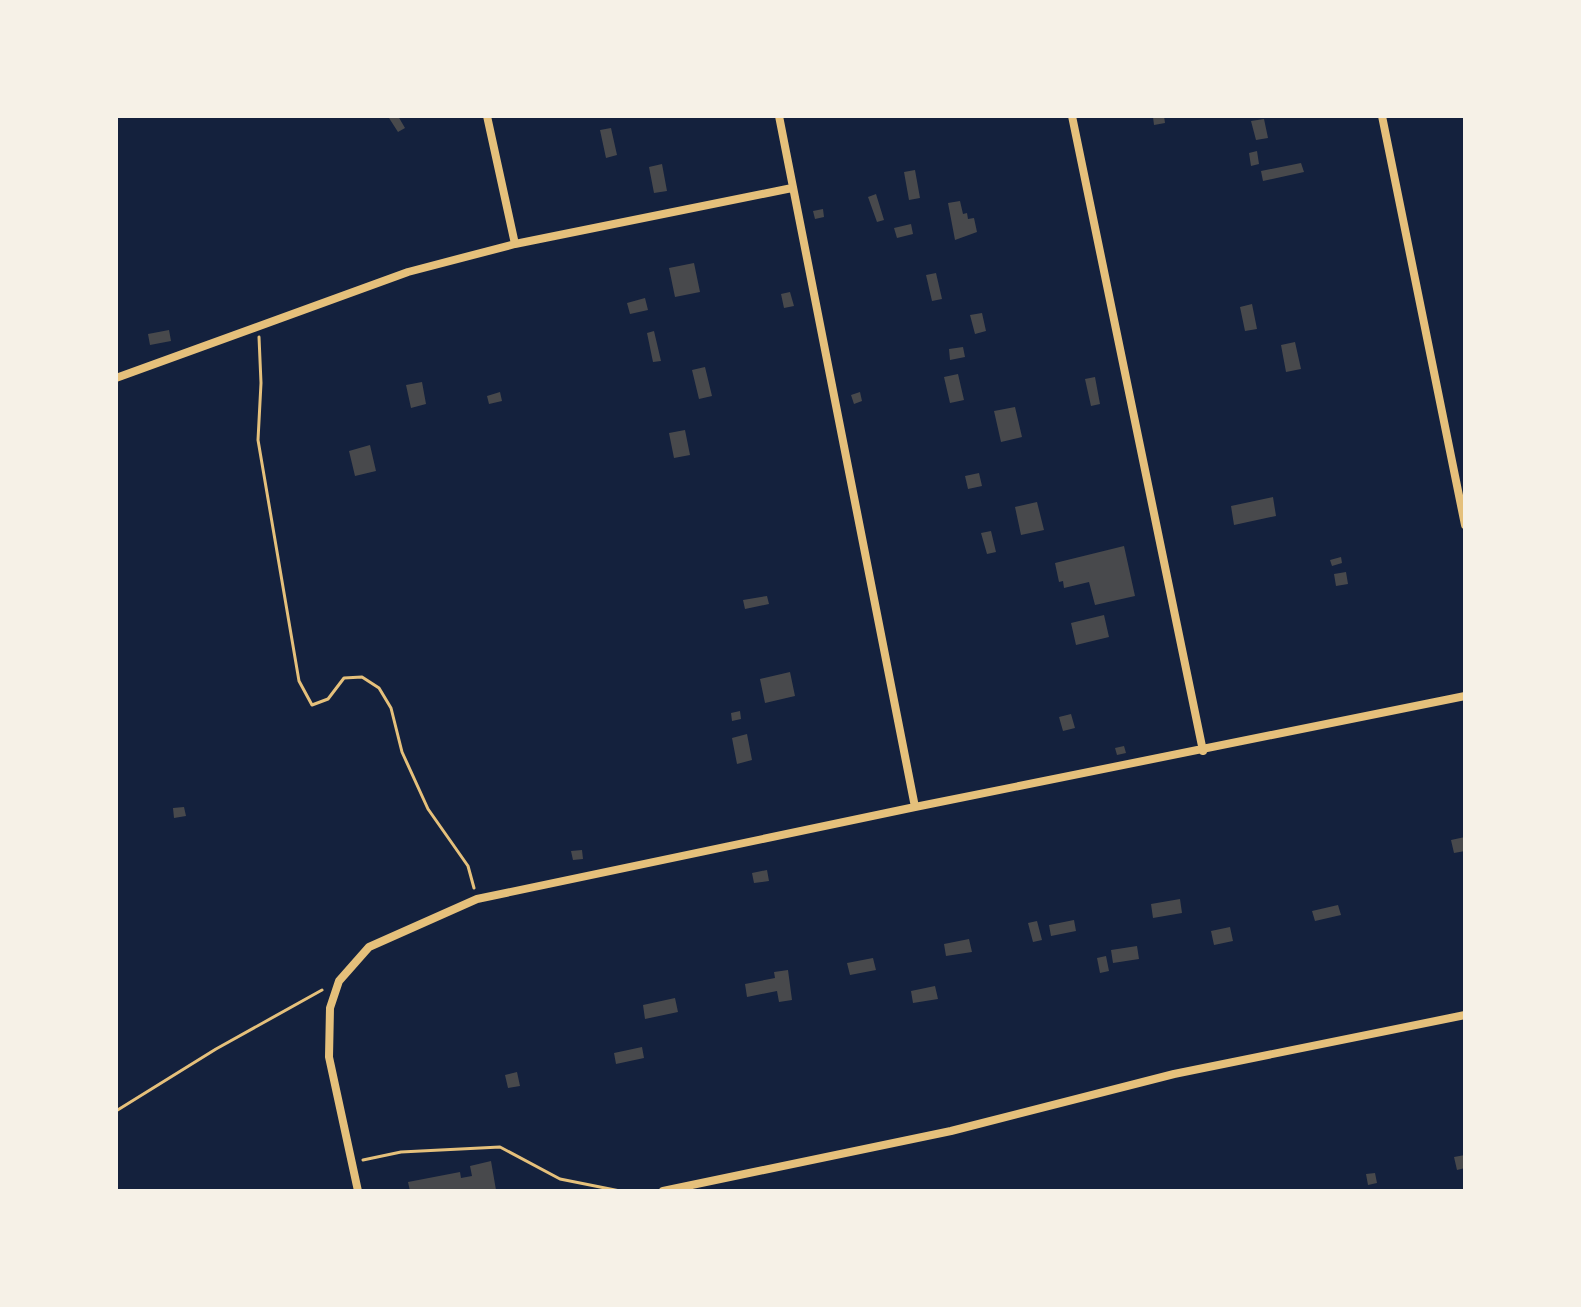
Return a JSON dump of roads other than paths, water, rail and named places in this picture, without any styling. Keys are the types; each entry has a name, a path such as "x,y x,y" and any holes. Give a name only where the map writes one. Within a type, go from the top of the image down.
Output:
{"street":[{"path":"487,116 515,244"},
{"path":"779,116 915,807"},
{"path":"1072,116 1203,751"},
{"path":"1382,116 1465,525"},
{"path":"116,378 408,272 515,244 792,188"},
{"path":"358,1191 329,1057 330,1008 339,981 369,947 477,899 1465,696"},
{"path":"663,1191 951,1131 1174,1074 1465,1015"}]}
